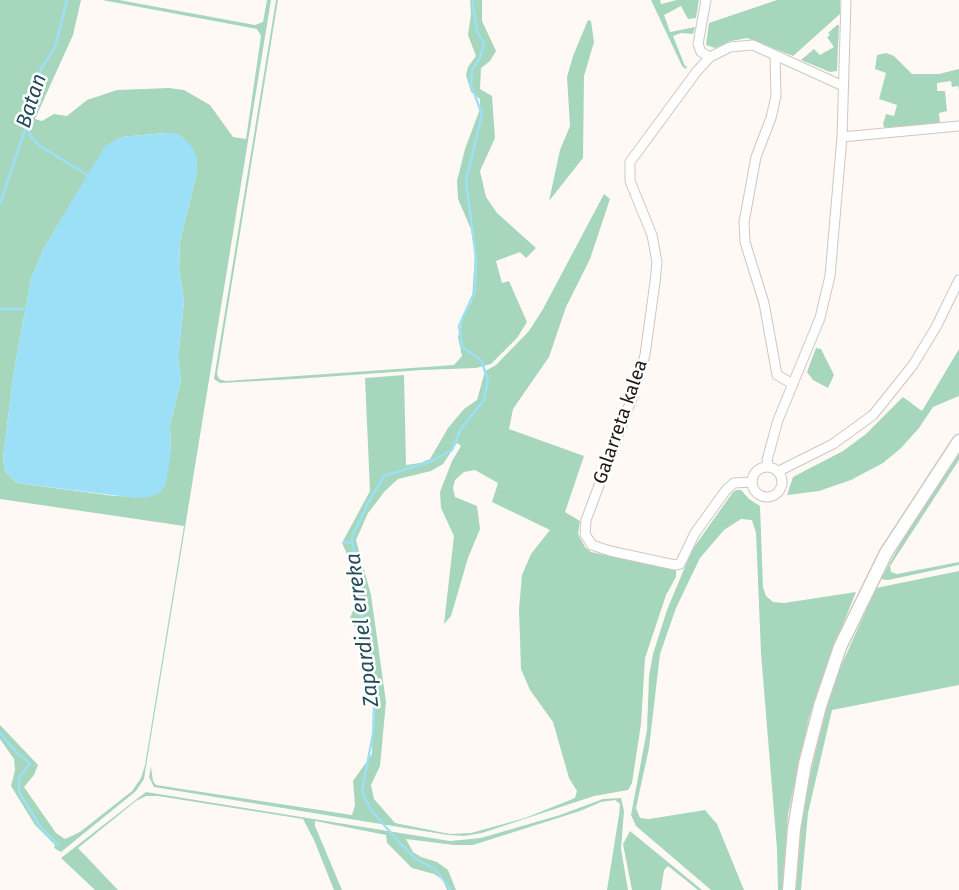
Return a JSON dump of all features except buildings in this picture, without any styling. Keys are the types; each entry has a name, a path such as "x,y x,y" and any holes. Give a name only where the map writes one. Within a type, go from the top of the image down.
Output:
{"main road":[{"path":"789,890 794,829 805,764 820,706 840,647 886,553 959,441"}],"street":[{"path":"706,0 698,44 701,52 710,57"},
{"path":"768,466 767,460 778,420 811,345 826,299 842,137 846,0"},
{"name":"Galarreta kalea","path":"752,482 734,484 726,490 695,533 680,564 597,547 588,540 584,527 632,398 645,355 655,282 657,262 652,235 630,181 629,162 686,84 710,57 730,47 745,44 843,86"},
{"path":"775,55 776,96 771,118 755,156 744,222 745,242 764,303 777,375 793,384"},
{"path":"842,137 959,126"},
{"path":"779,471 833,444 873,415 913,365 936,327 959,280"},
{"path":"768,466 779,471 782,485 776,494 770,497 757,493 752,482 756,470 768,466"}],"green space":[{"path":"0,0 81,0 73,35 35,119 42,121 54,114 67,116 87,100 117,90 169,88 184,90 210,105 233,137 246,139 261,36 257,29 102,0 119,0 255,25 263,22 267,0 271,0 144,779 136,791 61,852 54,848 55,845 35,825 11,786 15,770 14,759 0,739 0,725 38,765 24,787 56,833 65,839 80,832 132,791 141,778 145,765 184,526 0,499","holes":["165,133 197,173 180,241 179,270 184,301 178,358 181,381 170,425 171,451 149,497 115,496 17,483 5,471 3,458 14,371 31,279 44,248 106,146 121,137"]},
{"path":"276,0 217,374 219,379 226,381 454,365 462,356 458,337 463,318 472,301 475,252 471,229 458,199 457,181 465,149 480,109 480,99 471,92 466,75 476,56 468,35 470,0 482,0 482,21 496,51 490,61 481,68 480,89 492,96 495,138 480,171 486,197 497,213 536,248 526,258 520,252 496,261 502,283 509,281 527,322 517,338 491,364 476,368 295,379 220,383 214,379"},
{"path":"651,0 660,0 661,4 677,0 699,0 696,18 688,19 681,6 664,15 670,32 695,27 693,34 681,33 673,36 686,69 682,66"},
{"path":"777,0 840,0 840,14 793,56 747,38 715,48 706,45 709,23"},
{"path":"588,20 591,21 594,42 584,76 583,158 549,201 560,150 570,126 567,77"},
{"path":"837,25 837,71 830,72 801,60 814,49 820,55 834,47 827,37"},
{"path":"886,53 894,56 912,74 939,74 959,69 959,90 958,86 952,87 951,81 937,83 937,91 945,91 947,111 939,113 940,123 885,129 883,124 886,114 894,116 897,105 879,99 886,73 875,69 877,55"},
{"path":"604,194 610,199 590,259 566,307 549,357 513,409 509,429 584,456 565,512 580,521 578,534 585,547 591,552 676,570 676,577 666,595 645,658 641,724 632,783 628,790 594,796 482,833 464,836 448,835 154,787 149,777 151,767 156,785 352,815 355,805 353,781 372,754 373,700 364,644 350,618 358,599 356,574 342,543 370,491 365,378 404,375 406,465 420,463 430,459 448,428 464,409 477,400 485,371 496,365 529,331","holes":["457,443 461,446 440,492 441,508 454,536 444,624 451,616 468,558 480,529 477,506 455,497 453,488 455,480 464,472 475,470 498,483 492,502 550,530 531,554 522,575 519,609 521,669 530,690 553,722 569,778 577,791 575,798 525,818 471,833 450,834 395,823 374,799 371,785 380,766 386,702 371,595 356,540 368,513 398,479 431,471 443,464"]},
{"path":"816,348 821,349 834,375 828,388 813,380 807,372"},
{"path":"959,349 959,396 933,407 901,448 883,463 851,480 819,491 787,495 793,477 843,451 866,434 903,397 922,411"},
{"path":"959,454 959,460 890,566 891,572 897,574 959,562 959,565 888,580 881,579 911,525"},
{"path":"737,490 741,490 760,506 763,587 766,596 773,602 784,603 856,592 809,717 788,814 782,890 778,890 761,653 756,533 752,520 741,519 724,530 700,558 676,608 660,654 649,748 636,808 640,818 649,819 705,810 717,824 744,890 711,890 636,826 631,815 647,730 649,676 667,610 692,550"},
{"path":"959,571 959,685 832,710 808,813 801,890 796,890 803,807 824,716 838,673 876,588"},
{"path":"146,792 450,841 481,838 560,815 603,799 621,798 624,811 621,849 628,890 607,890 620,804 615,800 601,802 473,845 406,839 413,852 448,870 456,890 447,890 443,880 434,874 412,868 387,843 386,835 315,821 342,890 334,890 303,819 146,796 136,801 78,848 118,890 95,890 61,858"},
{"path":"630,831 702,890 698,890 668,866 664,870 661,890 632,890 623,844"}],"water":[{"path":"175,133 184,138 197,158 197,173 180,241 179,270 184,301 178,358 181,381 170,425 171,451 166,484 160,493 136,498 17,483 5,471 3,458 14,371 31,279 44,248 105,146 121,137"}],"waterway":[{"name":"Batan","path":"0,204 27,124 41,69 55,47 67,0"},
{"name":"Zapardiel erreka","path":"451,890 435,869 416,859 399,842 371,810 362,791 373,734 375,694 352,537 384,476 432,461 452,450 461,429 484,400 488,380 481,360 462,347 459,326 475,291 476,258 466,181 482,114 471,85 472,70 480,58 484,43 477,32 472,0"},
{"path":"27,127 40,146 89,176"},
{"path":"0,309 28,309"},
{"path":"344,542 353,543"},
{"path":"0,733 17,753 30,763 19,778 19,792 41,828 59,845"}]}
